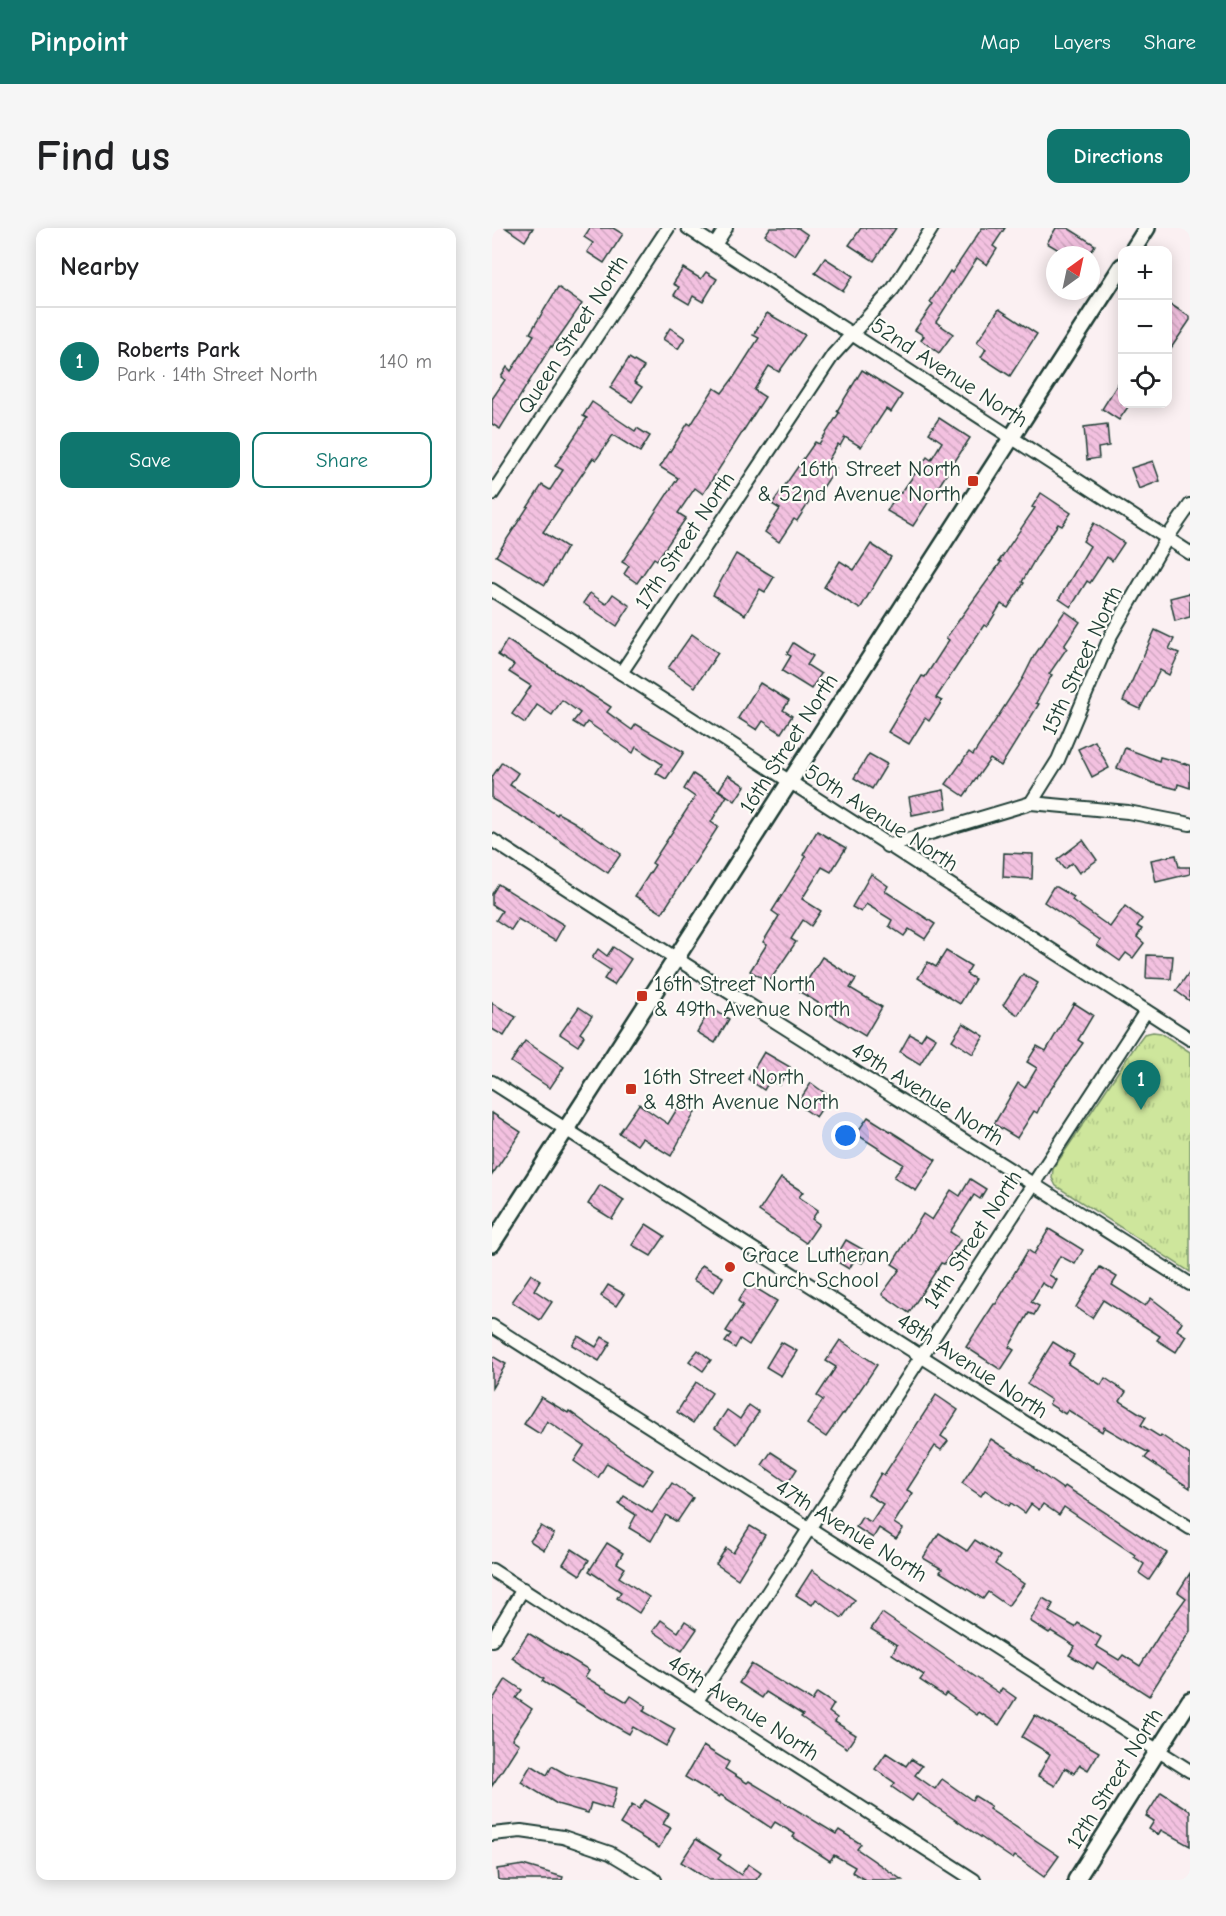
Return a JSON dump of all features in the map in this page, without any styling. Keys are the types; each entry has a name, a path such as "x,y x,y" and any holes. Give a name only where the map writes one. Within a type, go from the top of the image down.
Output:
{"street":[{"name":"Queen Street North","path":"492,494 668,228"},
{"name":"52nd Avenue North","path":"688,228 1190,553"},
{"path":"714,245 726,228"},
{"name":"17th Street North","path":"621,674 833,355 893,289 932,228"},
{"path":"1135,246 1147,228"},
{"name":"16th Street North","path":"492,1244 1118,272"},
{"name":"15th Street North","path":"1031,803 1058,760 1111,635 1167,538 1190,505"},
{"name":"50th Avenue North","path":"492,590 1190,1039"},
{"path":"887,846 1031,803 1128,812 1190,824"},
{"name":"49th Avenue North","path":"492,840 675,960 1033,1183 1190,1284"},
{"name":"14th Street North","path":"697,1701 1146,1011"},
{"name":"48th Avenue North","path":"492,1082 1190,1528"},
{"name":"47th Avenue North","path":"492,1326 1190,1770"},
{"name":"46th Avenue North","path":"492,1570 974,1880"},
{"path":"492,1640 523,1589"},
{"name":"12th Street North","path":"1076,1880 1190,1700"},
{"path":"492,1834 521,1831 563,1837 610,1853 655,1880"}],"green space":[{"path":"1161,1033 1190,1052 1190,1272 1056,1186 1052,1178 1053,1169 1138,1042 1144,1034"}],"building":[{"path":"506,228 533,228 525,241"},
{"path":"590,228 613,228 623,234 604,263 587,252 593,243 584,237"},
{"path":"770,228 798,228 808,235 795,255 765,235"},
{"path":"861,228 896,228 874,261 849,245"},
{"path":"982,228 1005,228 993,246 997,249 987,265 977,258 936,322 953,334 939,353 921,340 924,336 915,330 933,304 930,302 950,271 952,273"},
{"path":"1056,228 1068,228 1095,245 1052,246 1047,243"},
{"path":"825,258 853,276 843,291 815,273"},
{"path":"683,268 701,279 706,272 717,279 703,302 693,296 689,304 674,295 679,287 673,284"},
{"path":"558,287 582,304 551,346 500,429 492,424 492,399 505,380 501,377 507,367 511,371 534,335 530,333"},
{"path":"1172,305 1190,317 1172,347"},
{"path":"999,309 1037,334 1010,376 981,357 986,349 977,342"},
{"path":"767,313 805,335 779,372 769,366 754,390 765,397 703,494 695,488 678,513 686,518 657,560 654,558 637,583 624,574 629,566 622,562 678,478 660,467 688,423 691,425 714,388 722,393 734,377 759,338 753,335"},
{"path":"670,328 685,338 678,349 663,339"},
{"path":"629,358 644,367 634,382 642,387 632,402 610,388"},
{"path":"862,370 902,395 891,412 886,409 861,447 845,437 840,446 838,444 827,462 836,468 818,495 815,493 797,521 794,519 779,542 765,532 780,509 772,504 815,442 819,444"},
{"path":"1118,383 1118,408 1127,408 1119,420 1102,409"},
{"path":"592,402 635,431 637,428 650,436 640,452 613,435 596,460 593,458 543,532 567,547 545,585 496,556 542,485 550,490 563,470 555,466 587,418 583,416"},
{"path":"939,418 970,438 913,526 887,511 898,492 901,493 927,457 931,460 942,442 929,433"},
{"path":"1107,424 1109,446 1098,448 1099,458 1087,460 1084,427"},
{"path":"1153,461 1160,481 1139,489 1131,468"},
{"path":"1041,493 1071,513 1062,526 1058,524 1038,554 1022,582 1024,583 1008,608 1001,604 987,627 984,625 936,698 942,701 929,721 925,718 909,744 888,732 922,676 925,677 949,640 946,638 1001,562 999,561 1035,508 1032,507"},
{"path":"1094,523 1124,543 1112,561 1107,557 1090,583 1087,581 1071,607 1059,599 1090,546 1083,541"},
{"path":"871,544 891,557 860,609 824,587 840,561 854,570"},
{"path":"736,554 774,577 765,592 760,589 745,615 713,595"},
{"path":"590,593 606,604 613,594 630,606 617,626 583,603"},
{"path":"1190,593 1190,617 1175,621 1170,598"},
{"path":"1065,611 1080,622 1064,646 1067,648 1049,674 1052,675 1036,703 1039,704 1001,766 990,759 964,796 946,784 969,752 973,755 1023,678 1034,656"},
{"path":"1155,630 1174,639 1169,649 1179,653 1169,675 1160,670 1140,709 1123,701"},
{"path":"692,634 718,653 695,687 668,668"},
{"path":"507,640 611,707 607,712 632,730 636,724 684,752 666,779 656,773 662,764 636,747 633,753 587,722 583,728 573,722 580,713 562,700 552,715 537,705 525,723 512,714 531,686 509,672 514,665 498,655"},
{"path":"793,643 813,656 807,665 821,674 811,689 782,671 791,656 787,654"},
{"path":"760,683 789,701 783,710 792,716 781,733 763,721 757,730 738,718"},
{"path":"1095,741 1109,768 1092,777 1078,749"},
{"path":"1125,748 1159,761 1160,757 1190,765 1190,788 1178,784 1177,789 1153,783 1117,768"},
{"path":"869,754 887,764 872,789 854,778"},
{"path":"502,762 518,773 510,785 557,815 558,813 574,822 621,854 608,873 533,823 492,799 492,777"},
{"path":"693,774 727,796 711,822 718,827 662,913 635,896 655,865 652,863 695,797 684,789"},
{"path":"728,775 745,786 735,801 719,790"},
{"path":"944,790 947,808 912,815 909,797"},
{"path":"817,831 846,848 831,872 822,867 802,899 821,911 811,926 803,920 791,939 796,942 769,982 750,971 767,944 763,942 779,916 772,911 806,857 803,855"},
{"path":"1083,840 1097,860 1079,873 1072,863 1064,869 1057,860"},
{"path":"1004,853 1033,854 1032,879 1003,877"},
{"path":"1176,855 1179,867 1190,867 1190,874 1156,882 1151,860"},
{"path":"871,874 888,886 885,891 935,924 925,939 909,929 904,936 889,926 892,920 866,904 861,912 852,907"},
{"path":"498,884 564,925 555,941 518,919 511,930 496,920 502,911 492,905 492,894"},
{"path":"1053,887 1074,897 1072,900 1110,927 1125,906 1142,919 1137,926 1142,929 1137,937 1144,943 1133,958 1126,953 1120,961 1097,945 1100,940 1044,902"},
{"path":"613,947 631,959 614,985 604,979 610,970 592,958 598,949 607,956"},
{"path":"946,951 971,966 966,974 975,979 960,1004 918,978 928,962 936,967"},
{"path":"1147,955 1173,956 1171,979 1146,978"},
{"path":"822,957 856,979 850,988 882,1007 865,1036 818,1007 820,1004 800,992"},
{"path":"1190,971 1190,1001 1176,991"},
{"path":"1023,974 1038,983 1018,1015 1003,1005"},
{"path":"492,1003 516,1017 504,1036 492,1029"},
{"path":"1074,1003 1093,1015 1078,1040 1083,1043 1044,1099 1037,1113 1034,1111 1017,1138 994,1124 1018,1083 1025,1088 1037,1068 1027,1062 1037,1046 1046,1051"},
{"path":"579,1007 592,1016 580,1033 584,1036 578,1046 560,1034"},
{"path":"711,1008 729,1019 715,1043 697,1032"},
{"path":"963,1023 984,1036 973,1054 952,1040"},
{"path":"926,1032 936,1038 920,1064 900,1052 910,1034 921,1040"},
{"path":"525,1041 564,1067 550,1088 511,1062"},
{"path":"764,1052 790,1067 779,1085 770,1080 764,1090 748,1079"},
{"path":"811,1083 830,1097 816,1117 797,1104"},
{"path":"639,1104 668,1124 680,1104 695,1112 671,1156 642,1138 637,1145 619,1133"},
{"path":"492,1113 521,1132 492,1175"},
{"path":"868,1117 936,1160 916,1191 894,1177 903,1164 856,1134"},
{"path":"781,1178 803,1192 799,1197 818,1210 812,1219 819,1224 806,1243 759,1211"},
{"path":"970,1179 986,1189 980,1199 974,1195 950,1232 961,1239 944,1264 941,1263 909,1313 882,1294 900,1269 892,1264 923,1214 932,1220 951,1190 960,1196"},
{"path":"600,1185 624,1200 612,1219 588,1204"},
{"path":"646,1224 665,1236 651,1256 632,1245"},
{"path":"1049,1229 1083,1250 1075,1264 1060,1256 1049,1275 1057,1280 1052,1289 1042,1283 1031,1302 1039,1306 1034,1315 1029,1313 1009,1347 1014,1350 1001,1370 966,1347 996,1304 1028,1250 1034,1254"},
{"path":"846,1240 869,1253 862,1263 855,1259 849,1269 834,1260"},
{"path":"702,1265 723,1277 714,1292 693,1280"},
{"path":"1100,1267 1117,1277 1112,1285 1145,1306 1151,1298 1182,1322 1177,1330 1186,1336 1176,1352 1157,1340 1160,1336 1103,1300 1092,1318 1076,1307"},
{"path":"531,1274 540,1280 534,1290 552,1302 540,1320 512,1302"},
{"path":"749,1284 777,1301 749,1345 740,1339 735,1348 725,1342 731,1334 726,1331 743,1305 738,1301"},
{"path":"608,1285 624,1294 616,1306 601,1296"},
{"path":"578,1336 596,1347 602,1337 611,1342 599,1361 572,1345"},
{"path":"840,1340 877,1365 826,1437 807,1424 823,1400 817,1396 836,1367 826,1361"},
{"path":"781,1342 797,1351 781,1376 766,1367"},
{"path":"1053,1342 1074,1355 1068,1364 1101,1385 1105,1378 1126,1392 1120,1401 1146,1417 1141,1425 1160,1437 1161,1435 1190,1455 1190,1488 1145,1458 1149,1453 1104,1427 1102,1432 1068,1410 1065,1414 1049,1404 1051,1400 1027,1384"},
{"path":"698,1350 711,1360 703,1371 689,1361"},
{"path":"492,1356 506,1364 492,1388"},
{"path":"696,1382 712,1393 693,1423 677,1412"},
{"path":"936,1395 958,1410 941,1436 948,1441 941,1450 935,1446 907,1490 913,1493 894,1523 903,1529 896,1539 879,1528 873,1538 856,1527 862,1517 871,1522 883,1504 868,1495 881,1473 884,1475"},
{"path":"541,1397 568,1413 569,1411 653,1470 642,1485 607,1463 598,1478 574,1461 584,1446 547,1421 540,1434 524,1424"},
{"path":"749,1405 759,1412 737,1444 715,1428 727,1410 740,1419"},
{"path":"991,1439 1063,1489 1065,1486 1167,1553 1149,1580 1139,1573 1144,1564 1134,1557 1135,1555 1064,1507 1059,1515 1043,1504 1039,1510 1031,1504 1025,1513 1011,1503 1009,1506 985,1490 981,1496 962,1483"},
{"path":"771,1452 797,1469 788,1483 762,1465"},
{"path":"672,1483 693,1498 677,1522 666,1515 651,1541 629,1528 636,1515 619,1504 624,1496 652,1513"},
{"path":"541,1526 554,1534 544,1550 530,1541"},
{"path":"750,1526 765,1535 738,1579 716,1564 726,1548 733,1553"},
{"path":"939,1533 967,1551 975,1540 1000,1556 995,1564 1024,1584 1008,1606 988,1592 983,1599 940,1572 942,1569 923,1558"},
{"path":"607,1543 623,1553 617,1563 625,1568 619,1577 649,1597 639,1613 617,1598 621,1592 589,1571"},
{"path":"572,1549 589,1560 580,1575 563,1564"},
{"path":"812,1570 855,1600 842,1618 816,1599 812,1605 796,1595"},
{"path":"1190,1573 1190,1631 1149,1696 1097,1662 1093,1669 1069,1655 1075,1646 1030,1621 1043,1598 1053,1604 1049,1612 1075,1627 1078,1623 1101,1637 1096,1646 1119,1660 1123,1655 1140,1666 1186,1598 1178,1592"},
{"path":"882,1613 999,1693 1002,1688 1016,1698 999,1725 979,1712 977,1715 946,1693 944,1696 920,1680 924,1675 892,1654 897,1645 871,1629"},
{"path":"661,1620 678,1632 685,1621 697,1629 682,1651 653,1631"},
{"path":"528,1633 589,1670 585,1677 627,1702 631,1696 646,1706 643,1711 675,1729 666,1746 633,1727 629,1734 608,1722 542,1681 544,1679 512,1658"},
{"path":"751,1664 812,1701 817,1693 834,1704 829,1712 837,1718 835,1722 856,1735 847,1748 801,1717 803,1715 766,1692 762,1698 739,1683"},
{"path":"506,1679 522,1690 516,1698 532,1709 512,1739 519,1744 492,1786 492,1701"},
{"path":"1035,1715 1099,1752 1088,1770 1080,1765 1074,1773 1065,1768 1055,1786 1038,1776 1050,1754 1022,1737"},
{"path":"703,1746 729,1762 725,1769 747,1783 749,1781 836,1834 839,1830 861,1844 857,1849 902,1880 865,1880 852,1872 855,1867 834,1855 830,1861 793,1837 795,1834 775,1822 771,1828 721,1795 719,1797 685,1777"},
{"path":"886,1753 906,1766 911,1759 922,1766 915,1775 935,1789 942,1779 972,1800 975,1796 991,1806 989,1809 1059,1856 1044,1877 1015,1856 1013,1859 917,1794 912,1801 892,1787 895,1783 875,1769"},
{"path":"531,1765 547,1775 552,1766 566,1774 617,1788 611,1809 591,1803 588,1813 557,1804 521,1782"},
{"path":"1161,1792 1190,1811 1190,1846 1161,1830 1158,1835 1149,1829 1154,1821 1146,1816"},
{"path":"645,1800 669,1814 663,1824 671,1828 659,1848 620,1824 632,1805 639,1809"},
{"path":"696,1839 721,1855 718,1859 741,1875 748,1864 761,1873 756,1880 709,1880 681,1862"},
{"path":"523,1865 563,1877 562,1880 498,1880 497,1869"}],"place":[{"name":"16th Street North & 52nd Avenue North","path":"973,481"},
{"name":"16th Street North & 49th Avenue North","path":"642,996"},
{"name":"16th Street North & 48th Avenue North","path":"631,1089"},
{"name":"Roberts Park","path":"1141,1110"},
{"name":"Grace Lutheran Church School","path":"730,1267"}]}
